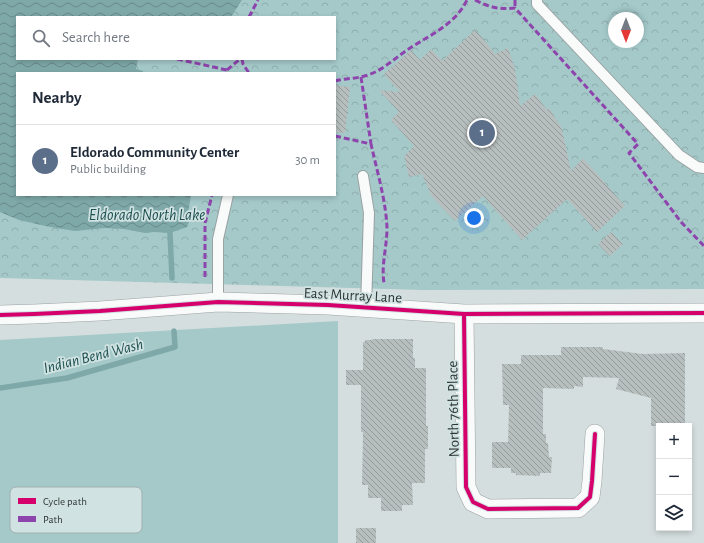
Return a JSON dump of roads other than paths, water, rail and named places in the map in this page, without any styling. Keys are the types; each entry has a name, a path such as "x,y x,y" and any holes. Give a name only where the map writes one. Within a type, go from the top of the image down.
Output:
{"street":[{"name":"East Murray Lane","path":"0,315 100,311 218,302 366,307 464,314 704,313"},
{"name":"North 76th Place","path":"464,314 466,487 473,502 488,509 578,508 590,497 595,434"}],"lane":[{"path":"537,0 537,4 678,155 697,167 704,168"},
{"path":"363,176 369,213 366,307"},
{"path":"218,302 218,239 227,199"}],"water":[{"name":"Eldorado North Lake","path":"0,0 242,0 232,16 16,16 16,60 138,60 136,69 143,72 16,72 16,196 191,196 188,213 189,222 187,227 170,233 145,233 124,229 105,228 75,231 19,220 0,212"}],"waterway":[{"name":"Indian Bend Wash","path":"167,227 170,233 172,278"},
{"name":"Indian Bend Wash","path":"0,388 67,378 175,347 174,331"}],"place":[{"name":"Eldorado Community Center","path":"482,133"}]}
